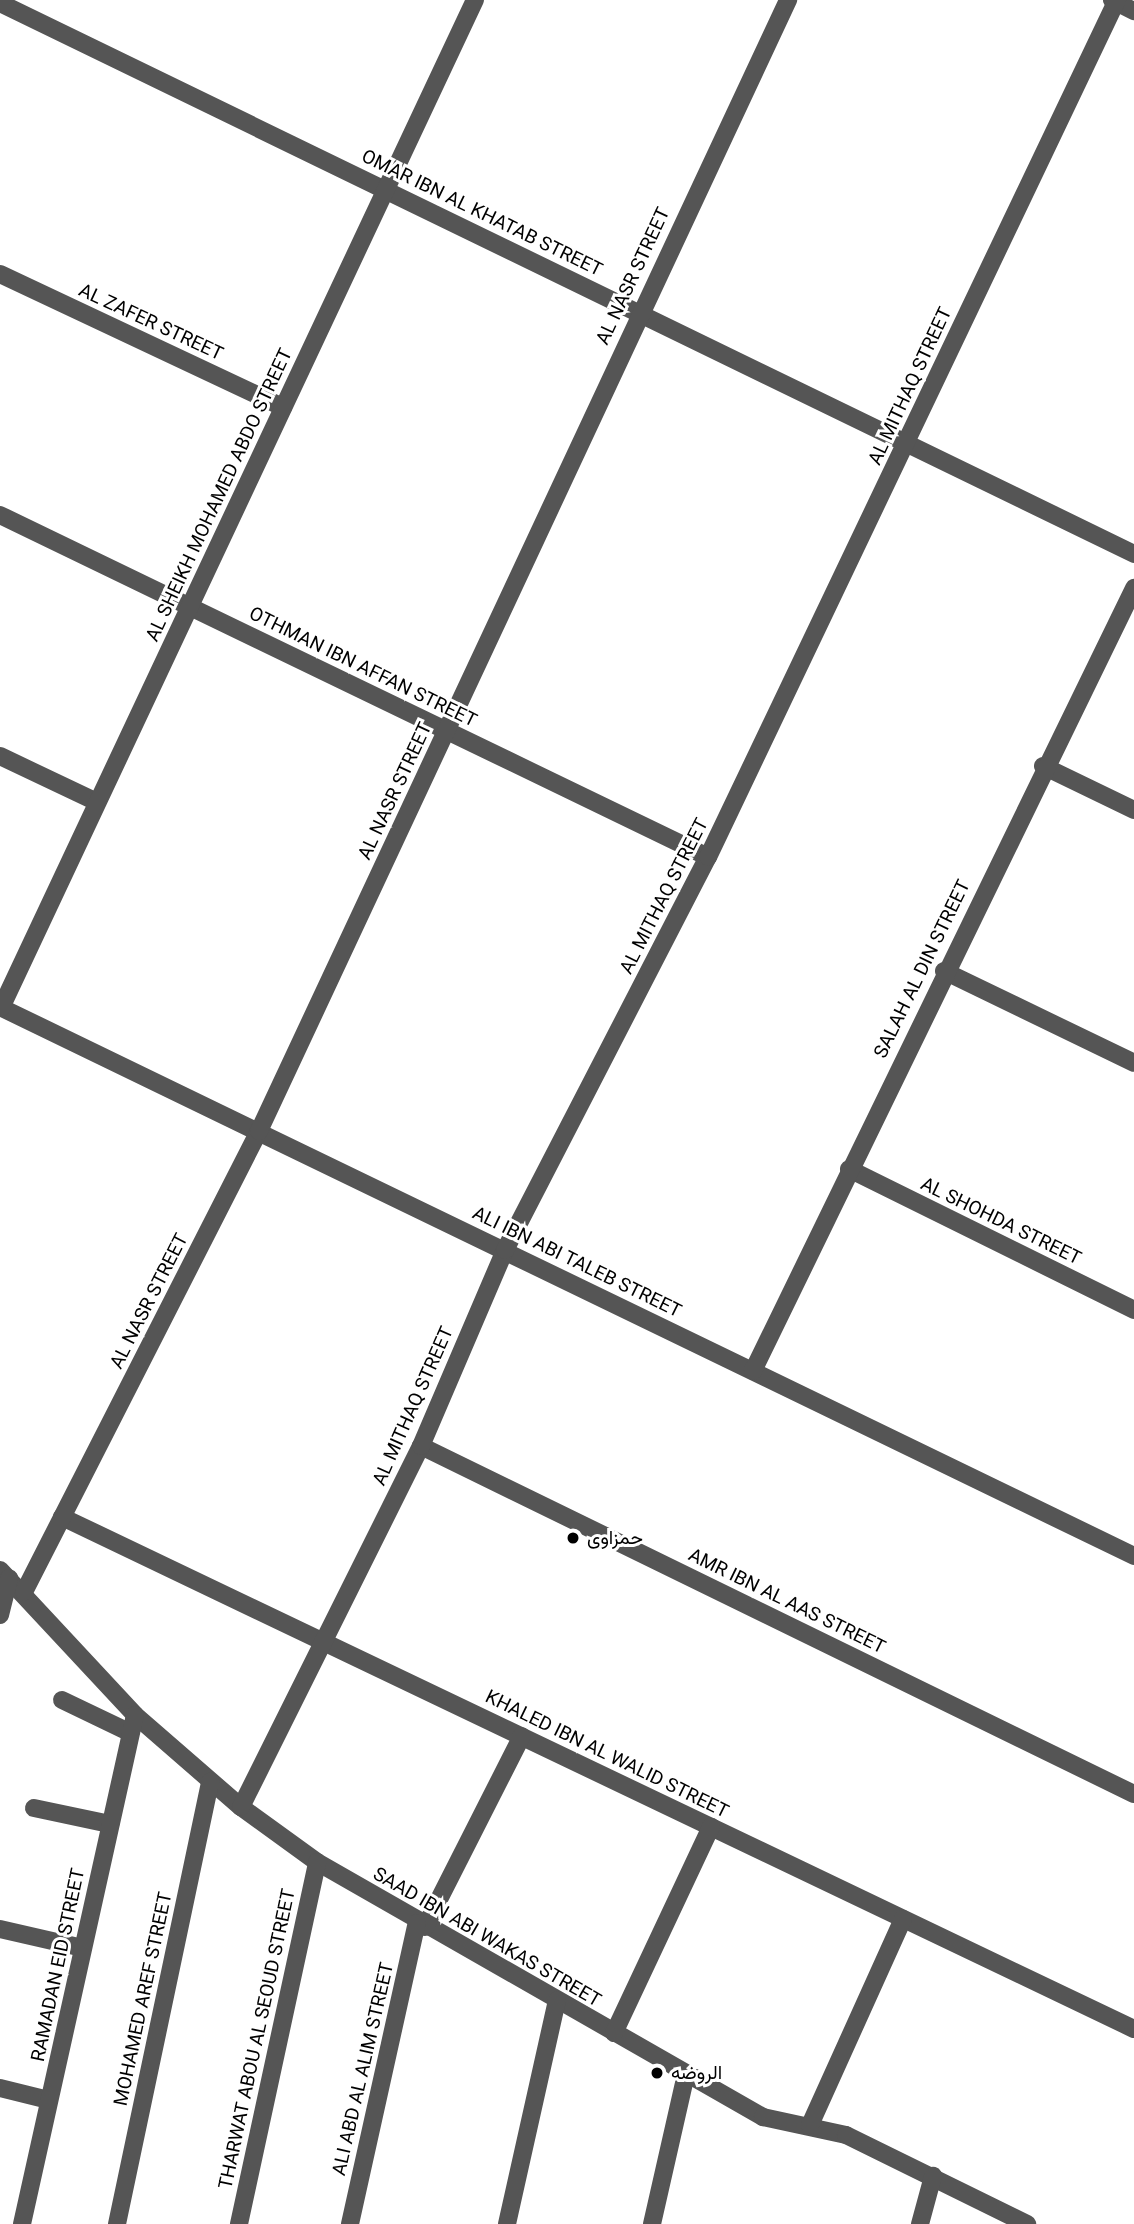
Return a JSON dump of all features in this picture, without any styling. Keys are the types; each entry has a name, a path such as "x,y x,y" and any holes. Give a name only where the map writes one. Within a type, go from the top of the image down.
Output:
{"street":[{"name":"AL SHEIKH MOHAMED ABDO STREET","path":"0,1008 475,0"},
{"name":"AL NASR STREET","path":"24,1592 259,1130 639,313 788,0"},
{"path":"1115,1 1134,10"},
{"name":"AL MITHAQ STREET","path":"241,1808 421,1446 505,1250 708,858 1115,1"},
{"name":"OMAR IBN AL KHATAB STREET","path":"0,3 1134,554"},
{"name":"AL ZAFER STREET","path":"0,274 283,407"},
{"name":"OTHMAN IBN AFFAN STREET","path":"0,515 708,858"},
{"name":"SALAH AL DIN STREET","path":"753,1371 1043,765 1134,587"},
{"path":"0,756 97,802"},
{"path":"1043,765 1134,810"},
{"path":"944,971 1134,1063"},
{"name":"ALI IBN ABI TALEB STREET","path":"0,1008 259,1130 1134,1556"},
{"name":"AL SHOHDA STREET","path":"849,1169 1134,1310"},
{"name":"AMR IBN AL AAS STREET","path":"421,1446 1134,1794"},
{"name":"KHALED IBN AL WALID STREET","path":"62,1517 1134,2029"},
{"path":"0,1615 5,1574"},
{"name":"SAAD IBN ABI WAKAS STREET","path":"5,1574 135,1714 241,1808 317,1862 421,1925 778,2124 810,2125 855,2138 1027,2224"},
{"path":"62,1700 131,1733"},
{"name":"RAMADAN EID STREET","path":"22,2224 135,1714"},
{"name":"ALI ABD AL ALIM STREET","path":"350,2224 421,1925 522,1736"},
{"name":"MOHAMED AREF STREET","path":"117,2224 210,1782"},
{"path":"33,1808 110,1824"},
{"path":"614,2033 711,1827"},
{"name":"THARWAT ABOU AL SEOUD STREET","path":"239,2224 317,1862"},
{"path":"810,2125 903,1919"},
{"path":"0,1929 83,1948"},
{"path":"507,2224 557,2001"},
{"path":"652,2224 686,2074"},
{"path":"0,2088 50,2100"},
{"path":"920,2224 933,2176"}],"place":[{"name":"حمزاوى","path":"573,1538"},
{"name":"الروضه","path":"657,2073"}]}
